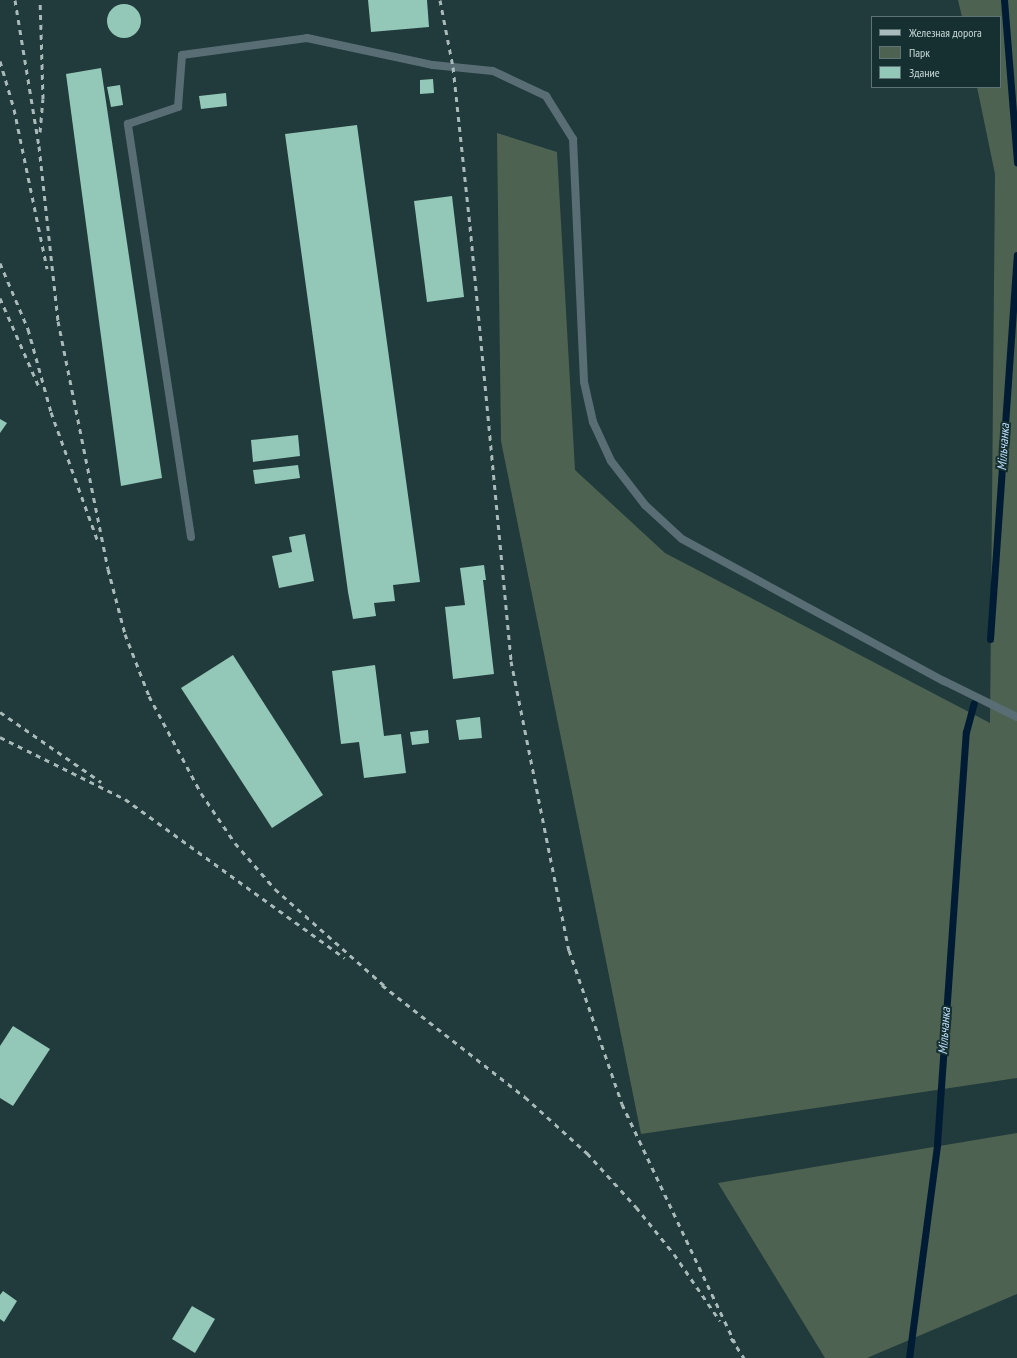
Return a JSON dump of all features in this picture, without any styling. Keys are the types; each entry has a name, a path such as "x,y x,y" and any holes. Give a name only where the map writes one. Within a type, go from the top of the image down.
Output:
{"lane":[{"path":"190,537 128,124 178,107 182,55 307,38 433,65 493,71 546,96 573,139 584,382 593,422 611,461 645,505 682,539 944,681 1017,717"}],"green space":[{"path":"958,0 1017,0 1017,1078 641,1134 501,441 497,133 557,152 575,470 665,553 990,723 995,174 977,88 1001,88 1001,16 962,16"},
{"path":"1017,1133 1017,1294 867,1358 825,1358 718,1183"}],"building":[{"path":"368,0 427,0 429,27 371,32"},
{"path":"121,4 127,4 136,9 140,15 140,27 136,33 127,38 121,38 112,33 107,24 107,18 112,9"},
{"path":"101,68 162,478 121,486 66,74"},
{"path":"433,79 434,93 420,94 420,80"},
{"path":"120,85 123,105 111,107 107,87"},
{"path":"226,93 227,106 201,109 199,96"},
{"path":"357,125 420,582 393,585 395,601 374,603 376,616 353,619 348,592 285,134"},
{"path":"452,196 464,297 427,302 414,201"},
{"path":"0,419 7,423 0,433"},
{"path":"298,435 300,456 253,462 251,440"},
{"path":"298,465 300,478 255,484 253,470"},
{"path":"305,534 314,581 279,588 272,556 292,552 289,537"},
{"path":"484,565 486,580 483,580 494,674 453,679 445,607 465,605 460,568"},
{"path":"233,655 323,795 272,828 181,688"},
{"path":"375,665 384,736 401,734 406,773 364,778 359,742 341,744 332,671"},
{"path":"480,717 482,738 459,740 456,720"},
{"path":"428,730 429,743 412,745 410,732"},
{"path":"13,1026 50,1049 13,1106 0,1098 0,1046"},
{"path":"3,1291 17,1301 4,1322 0,1319 0,1295"},
{"path":"192,1306 215,1319 195,1353 172,1339"}],"waterway":[{"name":"Мільчанка","path":"1004,0 1017,162"},
{"name":"Мільчанка","path":"990,639 1017,255"},
{"name":"Мільчанка","path":"909,1358 937,1144 966,732 974,703"}],"railway":[{"path":"15,0 39,146 58,321 108,569 125,634 149,696 201,793 235,843 275,889 387,988"},
{"path":"40,0 43,99 40,132"},
{"path":"440,0 453,67 470,226 511,661 569,950 622,1104 735,1343"},
{"path":"0,61 14,109 47,269"},
{"path":"0,263 28,329 51,412 98,542"},
{"path":"0,298 39,387"},
{"path":"0,712 101,782"},
{"path":"0,737 125,799 345,958"},
{"path":"382,985 525,1097 587,1153 636,1207 674,1254 720,1321"},
{"path":"731,1338 744,1358"}]}
